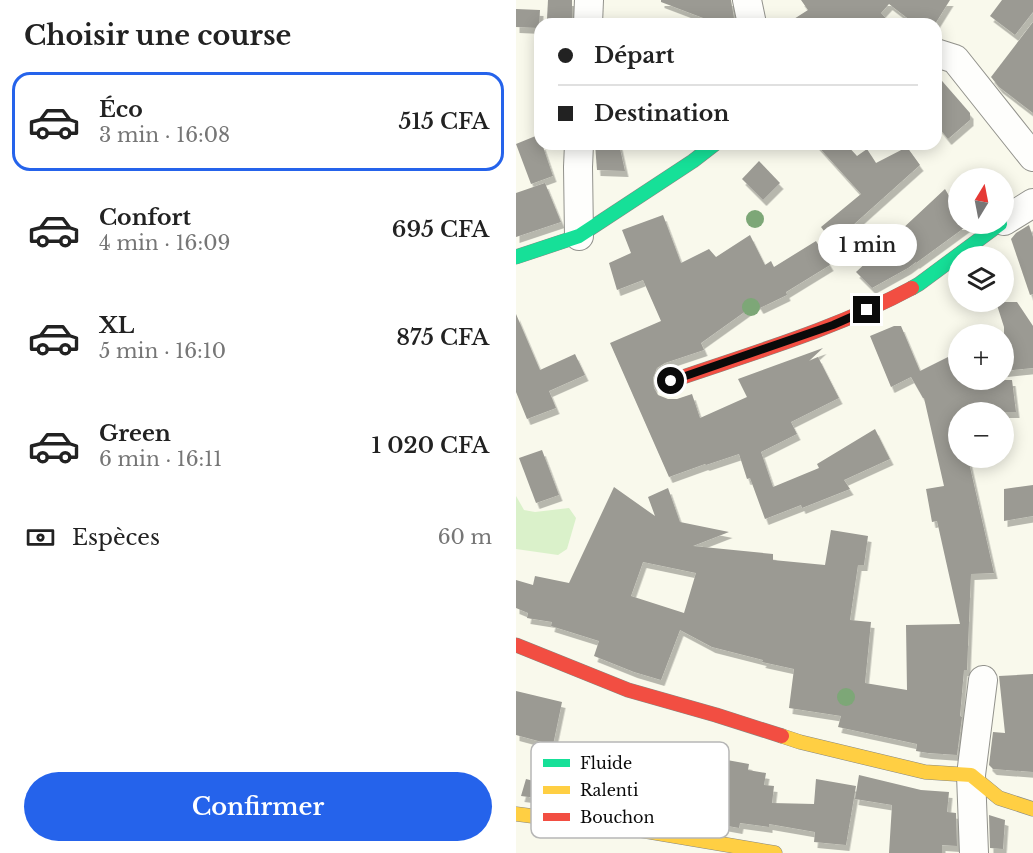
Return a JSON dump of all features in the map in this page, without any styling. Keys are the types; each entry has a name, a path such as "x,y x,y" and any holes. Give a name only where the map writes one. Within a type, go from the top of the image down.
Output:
{"street":[{"path":"588,18 589,0"},
{"path":"747,0 751,18"},
{"path":"942,55 955,59 1033,157"},
{"path":"579,150 579,236"},
{"path":"516,257 579,236 707,150"},
{"path":"1014,214 1033,202"},
{"path":"671,381 833,325 884,303 919,284 986,234"},
{"path":"516,645 627,690 800,742 925,772 971,775 999,798 1033,809"},
{"path":"974,853 971,775 983,680"},
{"path":"516,814 531,816"},
{"path":"683,838 775,853"}],"green space":[{"path":"516,496 524,510 535,512 569,508 576,518 567,549 558,555 516,549"}],"building":[{"path":"548,0 572,0 572,18 547,18"},
{"path":"661,0 731,0 734,18 703,18 661,2"},
{"path":"801,0 950,0 939,18 907,18 889,4 881,13 886,18 795,18 808,10"},
{"path":"1002,0 1033,0 1033,12 1015,35 990,16"},
{"path":"516,9 540,10 540,18 534,18 534,28 516,27"},
{"path":"1033,22 1033,113 999,87 991,77"},
{"path":"942,81 970,113 970,120 948,139 942,132"},
{"path":"534,137 534,150 544,150 553,176 531,184 516,144"},
{"path":"595,150 620,150 625,171 597,170"},
{"path":"821,150 852,150 857,156 868,150 876,163 901,150 909,150 920,165 833,243 821,227 861,194"},
{"path":"759,161 780,183 763,200 742,179"},
{"path":"545,183 561,222 516,237 516,193"},
{"path":"945,189 948,194 948,234 956,234 916,263 872,288 856,272"},
{"path":"663,215 681,263 709,249 716,257 750,235 765,265 771,261 774,267 816,241 830,265 786,292 787,295 760,308 757,303 701,343 704,350 665,363 657,368 653,378 654,388 658,395 668,399 677,399 692,394 700,418 747,397 738,379 823,348 809,361 818,357 839,398 791,422 797,434 761,452 773,487 819,468 817,464 875,429 890,459 844,480 850,489 802,508 801,505 765,519 750,478 747,479 739,454 669,477 610,343 661,321 643,280 617,290 609,263 631,253 622,230"},
{"path":"1029,225 1033,237 1033,294 1030,295 1011,239"},
{"path":"1014,302 1017,302 1033,326 1033,368 1014,370 1014,324 1003,324 999,312 1014,312"},
{"path":"516,314 540,370 575,354 585,375 549,391 556,408 527,419 516,392"},
{"path":"894,326 901,326 920,371 948,357 948,390 1013,390 1016,412 1014,412 1014,402 948,402 948,468 970,468 994,573 971,574 967,670 964,670 960,716 962,717 957,755 916,751 917,744 838,727 841,716 789,708 794,669 712,647 680,630 661,680 594,656 599,641 551,626 552,622 527,618 528,613 516,608 516,580 533,585 535,576 569,583 614,487 655,516 648,497 668,488 680,522 729,532 693,546 773,554 773,560 825,565 831,530 868,536 864,565 858,565 850,620 871,622 865,683 907,690 906,625 960,624 937,521 932,522 926,489 944,486 924,398 911,377 891,387 870,336","holes":["643,562 696,573 684,613 631,596"]},
{"path":"542,450 559,495 536,503 519,458"},
{"path":"1033,485 1033,516 1004,521 1004,489"},
{"path":"1033,674 1033,772 993,769 989,765 993,732 1005,733 999,676"},
{"path":"516,691 562,702 554,742 542,742 516,735"},
{"path":"729,760 749,764 748,770 766,773 764,785 774,786 772,803 814,804 816,779 856,786 846,845 814,842 815,832 769,824 769,827 740,823 739,828 729,826"},
{"path":"859,775 921,790 949,792 947,812 956,813 957,846 942,845 942,853 889,853 892,805 855,799"},
{"path":"526,779 531,780 531,797 521,796"},
{"path":"989,815 1005,820 1003,849 990,848"}],"traffic: fast":[{"path":"516,257 579,236 707,150"},
{"path":"912,288 986,234"}],"traffic: slow":[{"path":"782,736 925,772 971,775 999,798 1033,809"},
{"path":"516,814 531,816"},
{"path":"686,838 775,853"}],"traffic: jam":[{"path":"671,381 824,328 912,288"},
{"path":"516,645 628,690 782,736"}],"route":[{"path":"671,381 833,325 867,310"}]}
